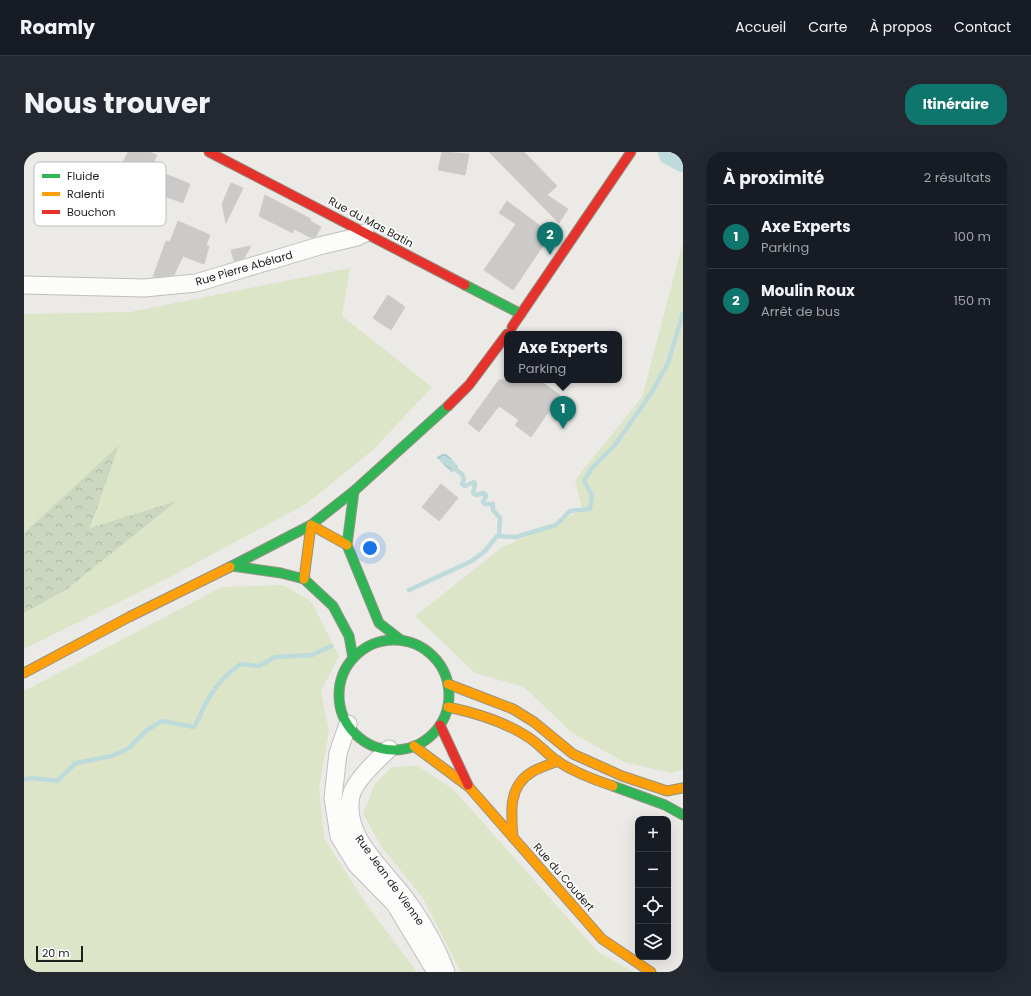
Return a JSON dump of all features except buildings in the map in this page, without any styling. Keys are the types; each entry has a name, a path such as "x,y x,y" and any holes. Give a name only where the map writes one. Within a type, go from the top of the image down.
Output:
{"main road":[{"name":"Rue du Mas Batin","path":"210,152 521,314"},
{"path":"509,331 631,152"},
{"path":"24,673 129,617 232,566 311,524 354,491 438,417 469,385 504,338"},
{"path":"354,491 347,545 358,575 379,623 401,640"},
{"path":"311,524 347,545"},
{"path":"304,579 311,524"},
{"path":"232,566 281,573 304,579 333,606 349,636 353,658"},
{"path":"383,640 401,640 417,644 432,654 442,667 448,684 448,708 440,725 429,738 414,746 402,749 389,749 373,745 359,737 348,724 341,708 340,690 343,673 353,658 366,647 383,640"},
{"path":"448,684 513,709 534,722 573,754 622,776 667,791 683,788"},
{"path":"448,708 479,714 502,723 528,737 558,762 586,777 666,805 683,815"},
{"name":"Rue du Coudert","path":"440,725 469,787"},
{"name":"Rue du Coudert","path":"414,746 469,787 602,939 651,972"},
{"path":"513,837 510,809 515,788 530,772 558,762"}],"street":[{"name":"Rue Pierre Abélard","path":"24,285 144,288 196,283 319,246 357,237 365,233"},
{"path":"348,724 338,753 332,798 339,836 356,864 395,904 436,972"},
{"name":"Rue Jean de Vienne","path":"389,749 367,771 351,795 350,814 355,833 372,857 410,904 438,949 446,972"}],"green space":[{"path":"683,242 683,769 671,773 624,762 572,733 524,687 475,673 415,616 501,548 582,510 575,480 642,397"},
{"path":"350,268 342,316 432,387 373,450 306,504 172,576 24,649 24,613 66,590 176,502 90,528 118,446 24,533 24,314 130,312"},
{"path":"119,445 90,528 177,501 66,590 24,613 24,533"},
{"path":"283,585 311,601 339,656 321,691 329,732 319,789 324,838 366,904 417,972 24,972 24,691 222,587"},
{"path":"418,766 453,789 598,952 634,972 461,972 422,897 381,846 363,814 375,784 392,767"}],"water":[{"path":"442,454 447,454 457,465 458,468 452,473 436,457"}],"waterway":[{"path":"672,152 683,158"},
{"path":"409,590 472,561 485,551 497,536 516,537 556,525 570,511 590,509 592,495 584,481 592,468 615,445 652,392 668,363 683,313"},
{"path":"454,468 462,474 464,479 462,484 465,486 474,482 475,485 473,493 476,495 484,493 486,496 483,502 485,504 493,504 493,510 500,518 499,536"},
{"path":"24,780 32,778 57,781 76,763 112,756 129,748 147,730 162,721 194,727 205,704 214,690 230,672 241,664 259,666 275,657 312,655 331,646"}],"traffic: fast":[{"path":"465,285 521,314"},
{"path":"230,567 311,525 354,491 448,406"},
{"path":"354,491 347,545 379,623 401,640"},
{"path":"232,566 281,573 304,579 333,606 349,636 353,658"},
{"path":"394,640 415,644 433,656 445,674 449,695 445,716 433,734 415,746 394,750 373,746 355,734 343,716 339,695 343,674 355,656 373,644 394,640"},
{"path":"613,786 665,805 683,815"}],"traffic: slow":[{"path":"304,579 311,525 347,545"},
{"path":"24,673 129,617 230,567"},
{"path":"448,684 513,709 534,722 573,754 622,776 667,791 683,788"},
{"path":"448,707 479,715 509,726 532,740 553,758 570,769 613,786"},
{"path":"414,746 469,787 602,939 651,972"},
{"path":"513,837 513,801 515,792 519,785 524,778 532,772 558,761"}],"traffic: jam":[{"path":"209,152 465,285"},
{"path":"512,327 631,152"},
{"path":"448,406 469,385 504,338"},
{"path":"440,725 468,785"}],"place":[{"name":"Moulin Roux","path":"550,255"},
{"name":"Axe Experts","path":"563,429"}]}
